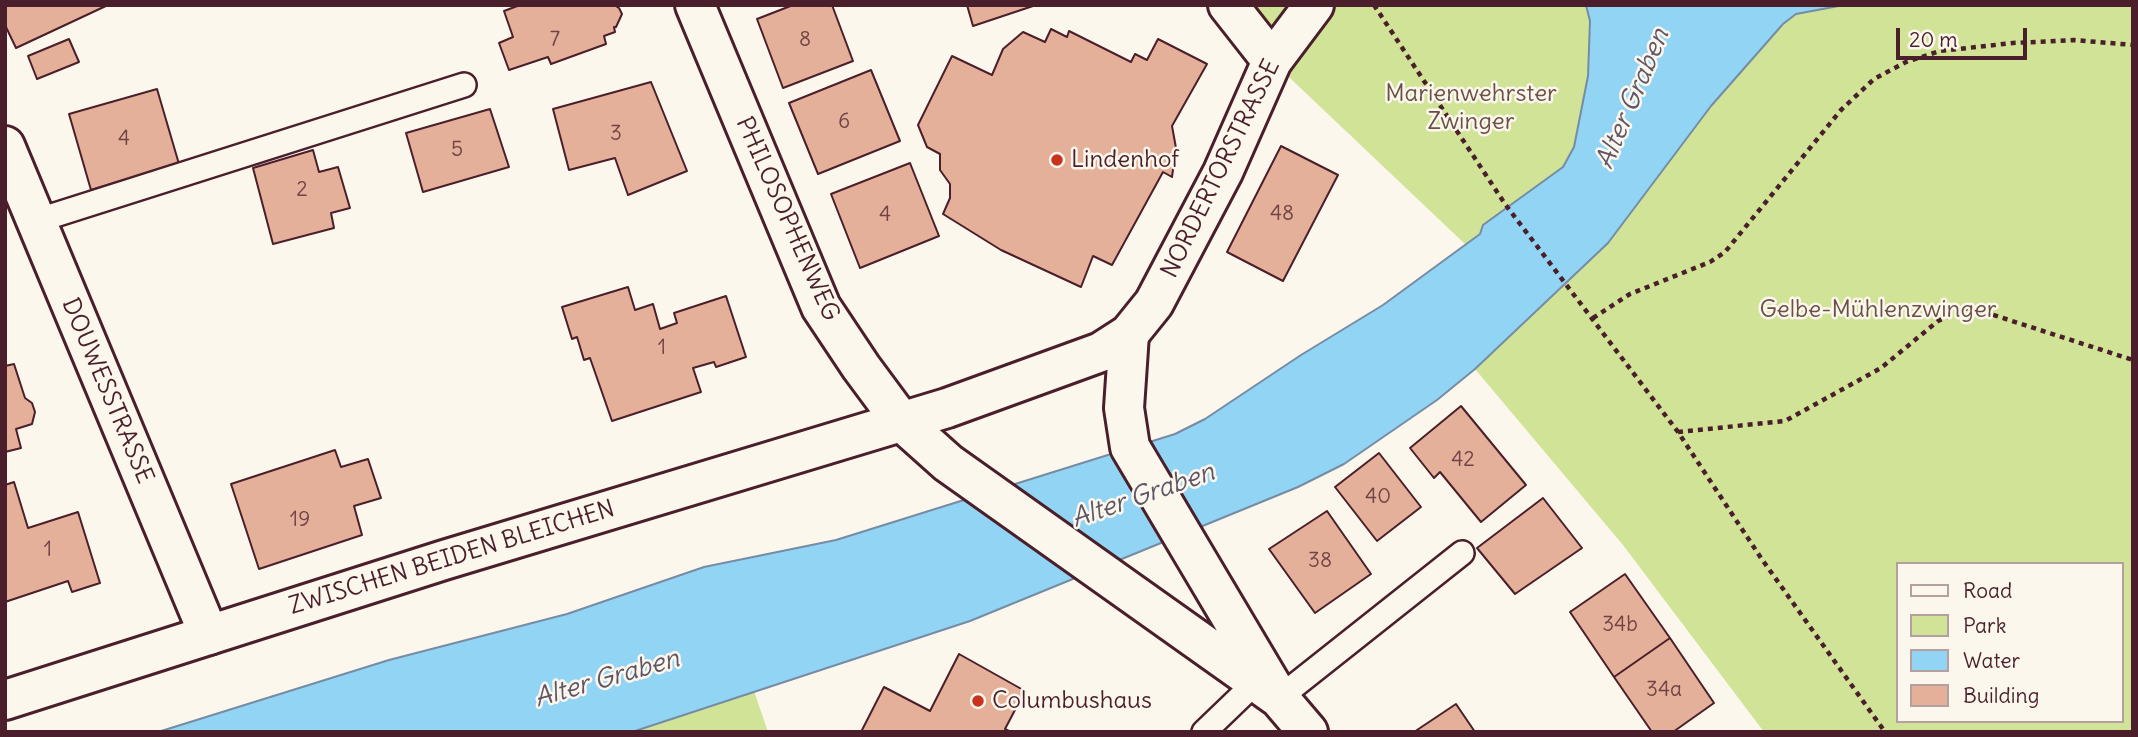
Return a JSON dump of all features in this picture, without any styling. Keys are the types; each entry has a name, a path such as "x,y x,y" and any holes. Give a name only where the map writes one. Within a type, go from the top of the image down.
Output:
{"street":[{"name":"PHILOSOPHENWEG","path":"695,5 821,307 860,367 901,421"},
{"path":"1228,5 1272,61"},
{"name":"NORDERTORSTRASSE","path":"901,421 947,408 1101,352 1129,334 1154,303 1223,172 1272,61 1314,5"},
{"name":"DOUWESSTRASSE","path":"5,146 209,635"},
{"path":"1129,334 1124,408 1130,447 1197,556 1268,690"},
{"path":"901,421 948,463 1268,690 1308,732"},
{"name":"ZWISCHEN BEIDEN BLEICHEN","path":"5,700 444,560 901,421"}],"lane":[{"path":"36,221 464,85"},
{"path":"1204,732 1462,554"}],"path":[{"path":"1374,5 1506,204 1678,432 1761,558 1885,732"},
{"path":"1593,318 1630,294 1710,262 1725,252 1841,110 1874,79 1906,62 1940,51 2013,43 2074,40 2133,45"},
{"path":"1678,432 1785,421 1881,368 1938,320 1967,308 2133,360"}],"green space":[{"name":"Marienwehrster Zwinger","path":"1228,5 1586,5 1590,21 1588,76 1574,147 1558,172 1483,225 1480,233 1465,244 1272,61"},
{"name":"Gelbe-Mühlenzwinger","path":"1844,5 2133,5 2133,732 1764,732 1623,545 1475,369 1608,243 1711,106 1783,24 1796,14"},
{"path":"754,691 768,732 632,732"}],"water":[{"name":"Alter Graben","path":"1586,5 1844,5 1796,14 1783,24 1711,106 1608,243 1475,369 1437,400 1344,464 1298,487 970,621 632,732 158,732 389,660 567,614 704,567 836,540 1175,434 1205,419 1301,355 1383,305 1480,234 1483,225 1563,167 1574,147 1588,76 1590,21"}],"building":[{"path":"5,5 108,5 16,48 5,25"},
{"path":"520,5 614,5 622,14 614,27 615,32 604,36 606,44 551,64 548,57 509,70 499,43 513,37 504,11"},
{"path":"793,5 832,5 853,61 783,88 757,19"},
{"path":"967,5 1036,5 973,26"},
{"name":"Lindenhof","path":"1051,29 1067,37 1069,31 1131,62 1135,54 1147,60 1158,39 1207,64 1172,126 1176,148 1172,177 1163,172 1112,265 1093,256 1081,287 1001,250 943,214 950,198 950,184 940,170 940,154 927,147 918,125 952,56 992,75 1003,49 1023,32 1045,42"},
{"path":"69,39 79,62 37,79 28,56"},
{"path":"871,70 900,141 818,174 789,103"},
{"path":"651,82 687,171 628,195 615,158 569,170 553,109"},
{"path":"157,89 179,164 91,190 69,114"},
{"path":"490,109 509,167 423,192 406,133"},
{"path":"1281,146 1338,175 1283,281 1227,252"},
{"path":"313,150 319,172 338,167 350,208 331,213 334,228 273,244 253,168"},
{"path":"910,163 939,236 860,268 831,194"},
{"path":"628,287 635,310 653,304 660,329 677,323 674,313 726,296 746,357 716,367 714,362 693,368 701,392 612,421 590,358 584,360 577,337 572,339 562,307"},
{"path":"14,364 25,398 32,403 35,412 32,424 16,429 21,448 5,452 5,366"},
{"path":"1461,406 1526,485 1481,522 1440,472 1434,478 1410,448"},
{"path":"335,450 341,467 368,459 381,498 354,506 362,535 259,569 231,484"},
{"path":"1379,453 1421,507 1377,541 1335,487"},
{"path":"14,482 28,528 78,512 100,583 72,592 68,581 5,602 5,485"},
{"path":"1543,498 1582,548 1515,594 1477,548"},
{"path":"1327,511 1371,574 1315,613 1269,549"},
{"path":"1625,574 1670,638 1614,677 1570,612"},
{"path":"1670,638 1714,703 1673,732 1652,732 1614,677"},
{"name":"Columbushaus","path":"959,654 1025,691 1005,729 1011,732 861,732 884,687 930,711"},
{"path":"1456,704 1475,732 1414,732"}],"place":[{"name":"Lindenhof","path":"1057,160"},
{"name":"Columbushaus","path":"978,701"}]}
